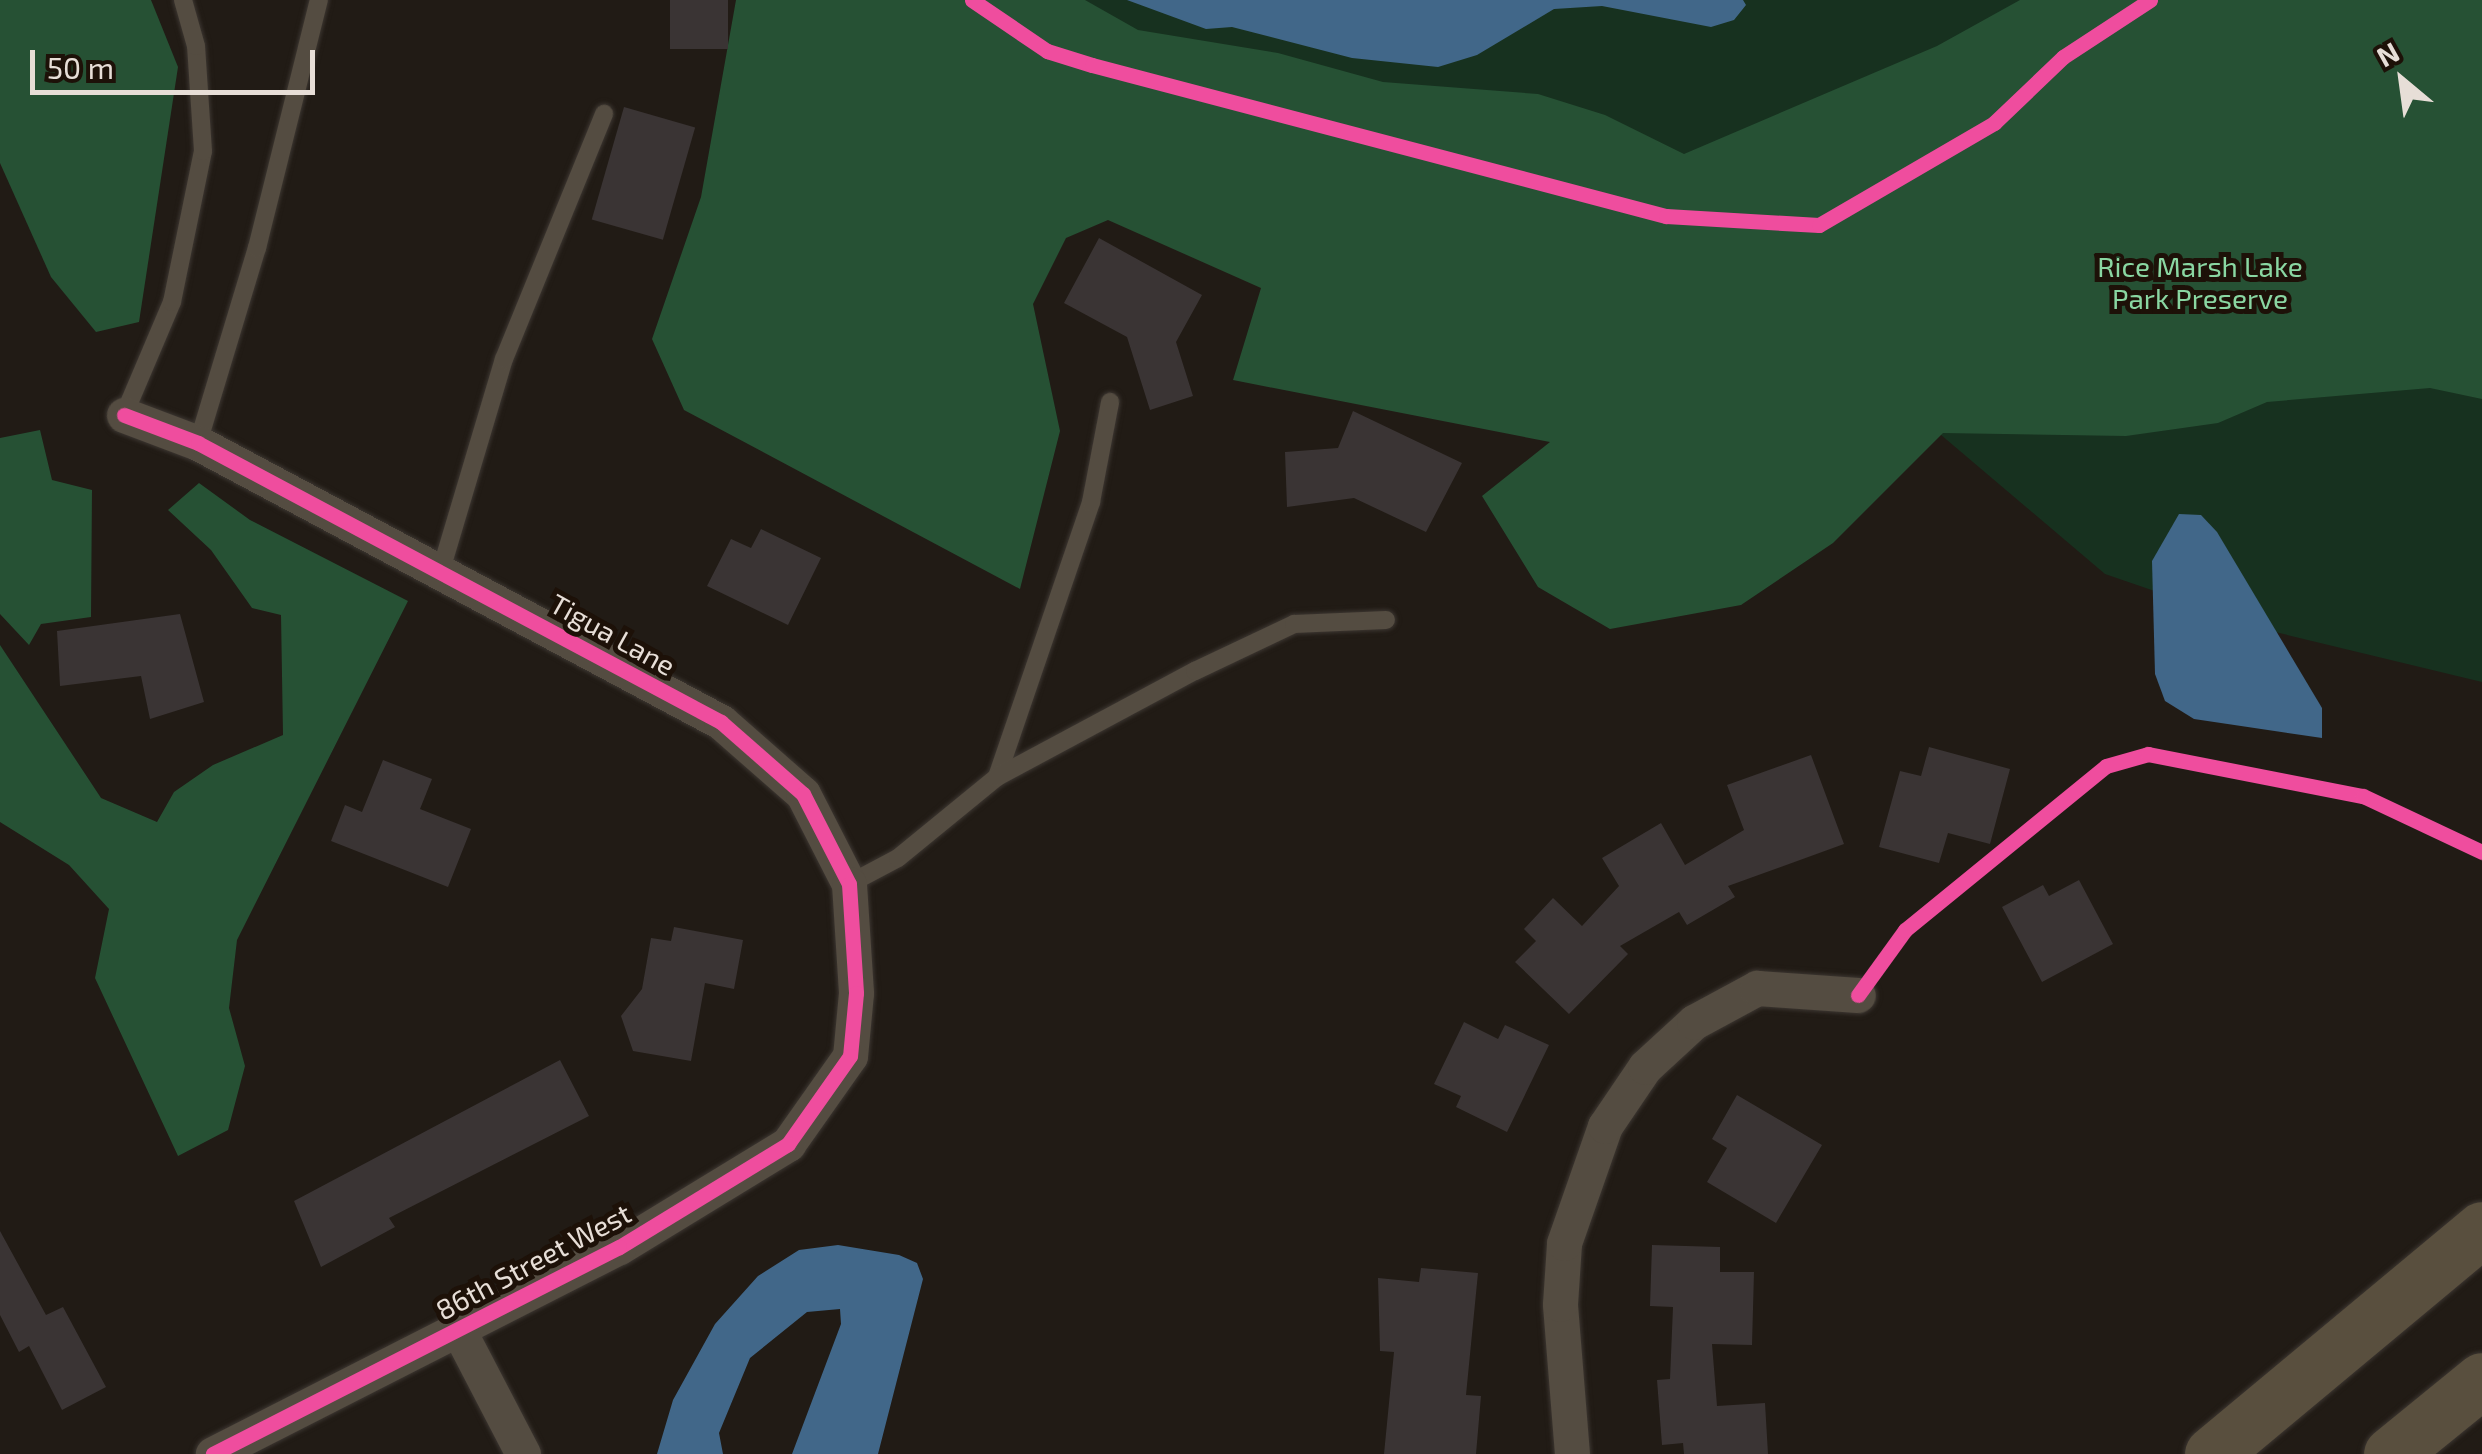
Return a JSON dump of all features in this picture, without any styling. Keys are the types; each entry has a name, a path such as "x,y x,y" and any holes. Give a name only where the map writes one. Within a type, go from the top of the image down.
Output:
{"highway":[{"path":"2212,1454 2482,1229"},
{"path":"2391,1454 2482,1380"}],"street":[{"name":"Tigua Lane","path":"124,414 198,443 721,722 803,794 849,884 856,993 850,1056 841,1068"},
{"path":"1572,1454 1560,1304 1564,1243 1605,1126 1646,1067 1694,1022 1757,988 1858,995"},
{"name":"86th Street West","path":"212,1454 619,1247 788,1144 841,1068"},
{"path":"458,1329 523,1454"}],"lane":[{"name":"Tigua Lane","path":"124,414 172,302 203,152 196,46 182,0"},
{"path":"198,443 257,248 318,0"},
{"path":"441,570 504,358 604,114"},
{"path":"996,777 1091,502 1110,402"},
{"path":"849,884 898,858 996,777 1294,624 1386,620"}],"green space":[{"path":"0,0 151,0 178,67 139,322 96,332 51,277 0,163"},
{"path":"736,0 1085,0 1138,30 1278,53 1383,82 1538,94 1605,115 1684,154 1937,46 2020,0 2482,0 2482,399 2430,388 2267,402 2218,423 2126,436 1943,433 1833,543 1741,605 1610,629 1538,587 1482,496 1550,442 1233,380 1261,288 1108,220 1066,238 1033,304 1060,431 1020,589 684,410 652,339 701,197"},
{"name":"Rice Marsh Lake Park Preserve","path":"895,0 2482,0 2482,682 2271,631 2105,574 1842,351"},
{"path":"40,430 52,480 92,490 91,617 41,624 29,645 0,614 0,438"},
{"path":"199,483 250,520 408,601 237,940 229,1008 245,1066 228,1130 178,1156 95,978 109,909 69,865 0,822 0,645 101,798 157,822 174,792 213,765 283,735 281,615 252,608 211,550 168,510"}],"water":[{"path":"1127,0 1743,0 1746,5 1734,20 1711,27 1602,6 1554,9 1477,55 1438,67 1352,58 1232,27 1206,29"},
{"path":"2179,514 2201,515 2217,532 2322,708 2322,738 2194,719 2165,701 2155,674 2152,561"},
{"path":"838,1245 899,1255 917,1263 923,1279 878,1454 792,1454 841,1324 840,1309 807,1312 750,1358 719,1433 723,1454 657,1454 673,1400 715,1324 758,1276 799,1250"}],"building":[{"path":"670,0 728,0 728,49 670,49"},
{"path":"624,107 695,127 663,240 592,219"},
{"path":"1099,238 1202,295 1176,342 1193,396 1150,410 1127,337 1064,303"},
{"path":"1353,411 1462,463 1426,532 1354,498 1287,507 1285,452 1338,448"},
{"path":"761,529 821,558 788,625 707,586 731,539 751,548"},
{"path":"180,614 204,702 150,719 141,676 60,686 57,631"},
{"path":"1929,747 2010,769 1990,844 1948,833 1939,863 1879,847 1900,771 1921,776"},
{"path":"1811,755 1844,844 1728,886 1735,897 1687,925 1679,912 1620,946 1628,954 1569,1014 1515,962 1536,941 1524,929 1553,898 1582,926 1619,886 1602,858 1661,823 1685,865 1744,830 1727,785"},
{"path":"383,760 432,779 420,809 471,829 448,887 331,841 345,805 362,812"},
{"path":"2079,880 2113,944 2042,982 2002,907 2043,885 2049,896"},
{"path":"674,927 743,940 734,989 705,983 691,1061 633,1051 621,1016 642,989 651,938 671,941"},
{"path":"1464,1022 1498,1039 1505,1025 1549,1045 1507,1132 1456,1107 1461,1096 1434,1084"},
{"path":"560,1060 589,1116 389,1218 395,1227 321,1267 294,1201"},
{"path":"1737,1095 1822,1145 1776,1223 1707,1182 1727,1148 1712,1139"},
{"path":"0,1231 46,1315 63,1307 106,1387 62,1410 29,1346 19,1352 0,1315"},
{"path":"1652,1245 1720,1247 1720,1272 1754,1272 1752,1345 1712,1344 1717,1406 1765,1403 1768,1454 1684,1454 1683,1443 1662,1445 1657,1380 1670,1379 1673,1307 1650,1306"},
{"path":"1421,1268 1478,1273 1466,1395 1481,1396 1476,1454 1384,1454 1394,1352 1380,1351 1378,1278 1419,1282"}],"cycle path":[{"path":"972,0 1047,51 1092,65 1666,216 1819,225 1994,123 2063,57 2150,0"},
{"path":"124,415 198,443 721,722 803,794 849,884 856,993 850,1056 788,1144 619,1247 213,1454"},
{"path":"1858,995 1905,930 2106,766 2148,754 2363,796 2482,852"}]}
